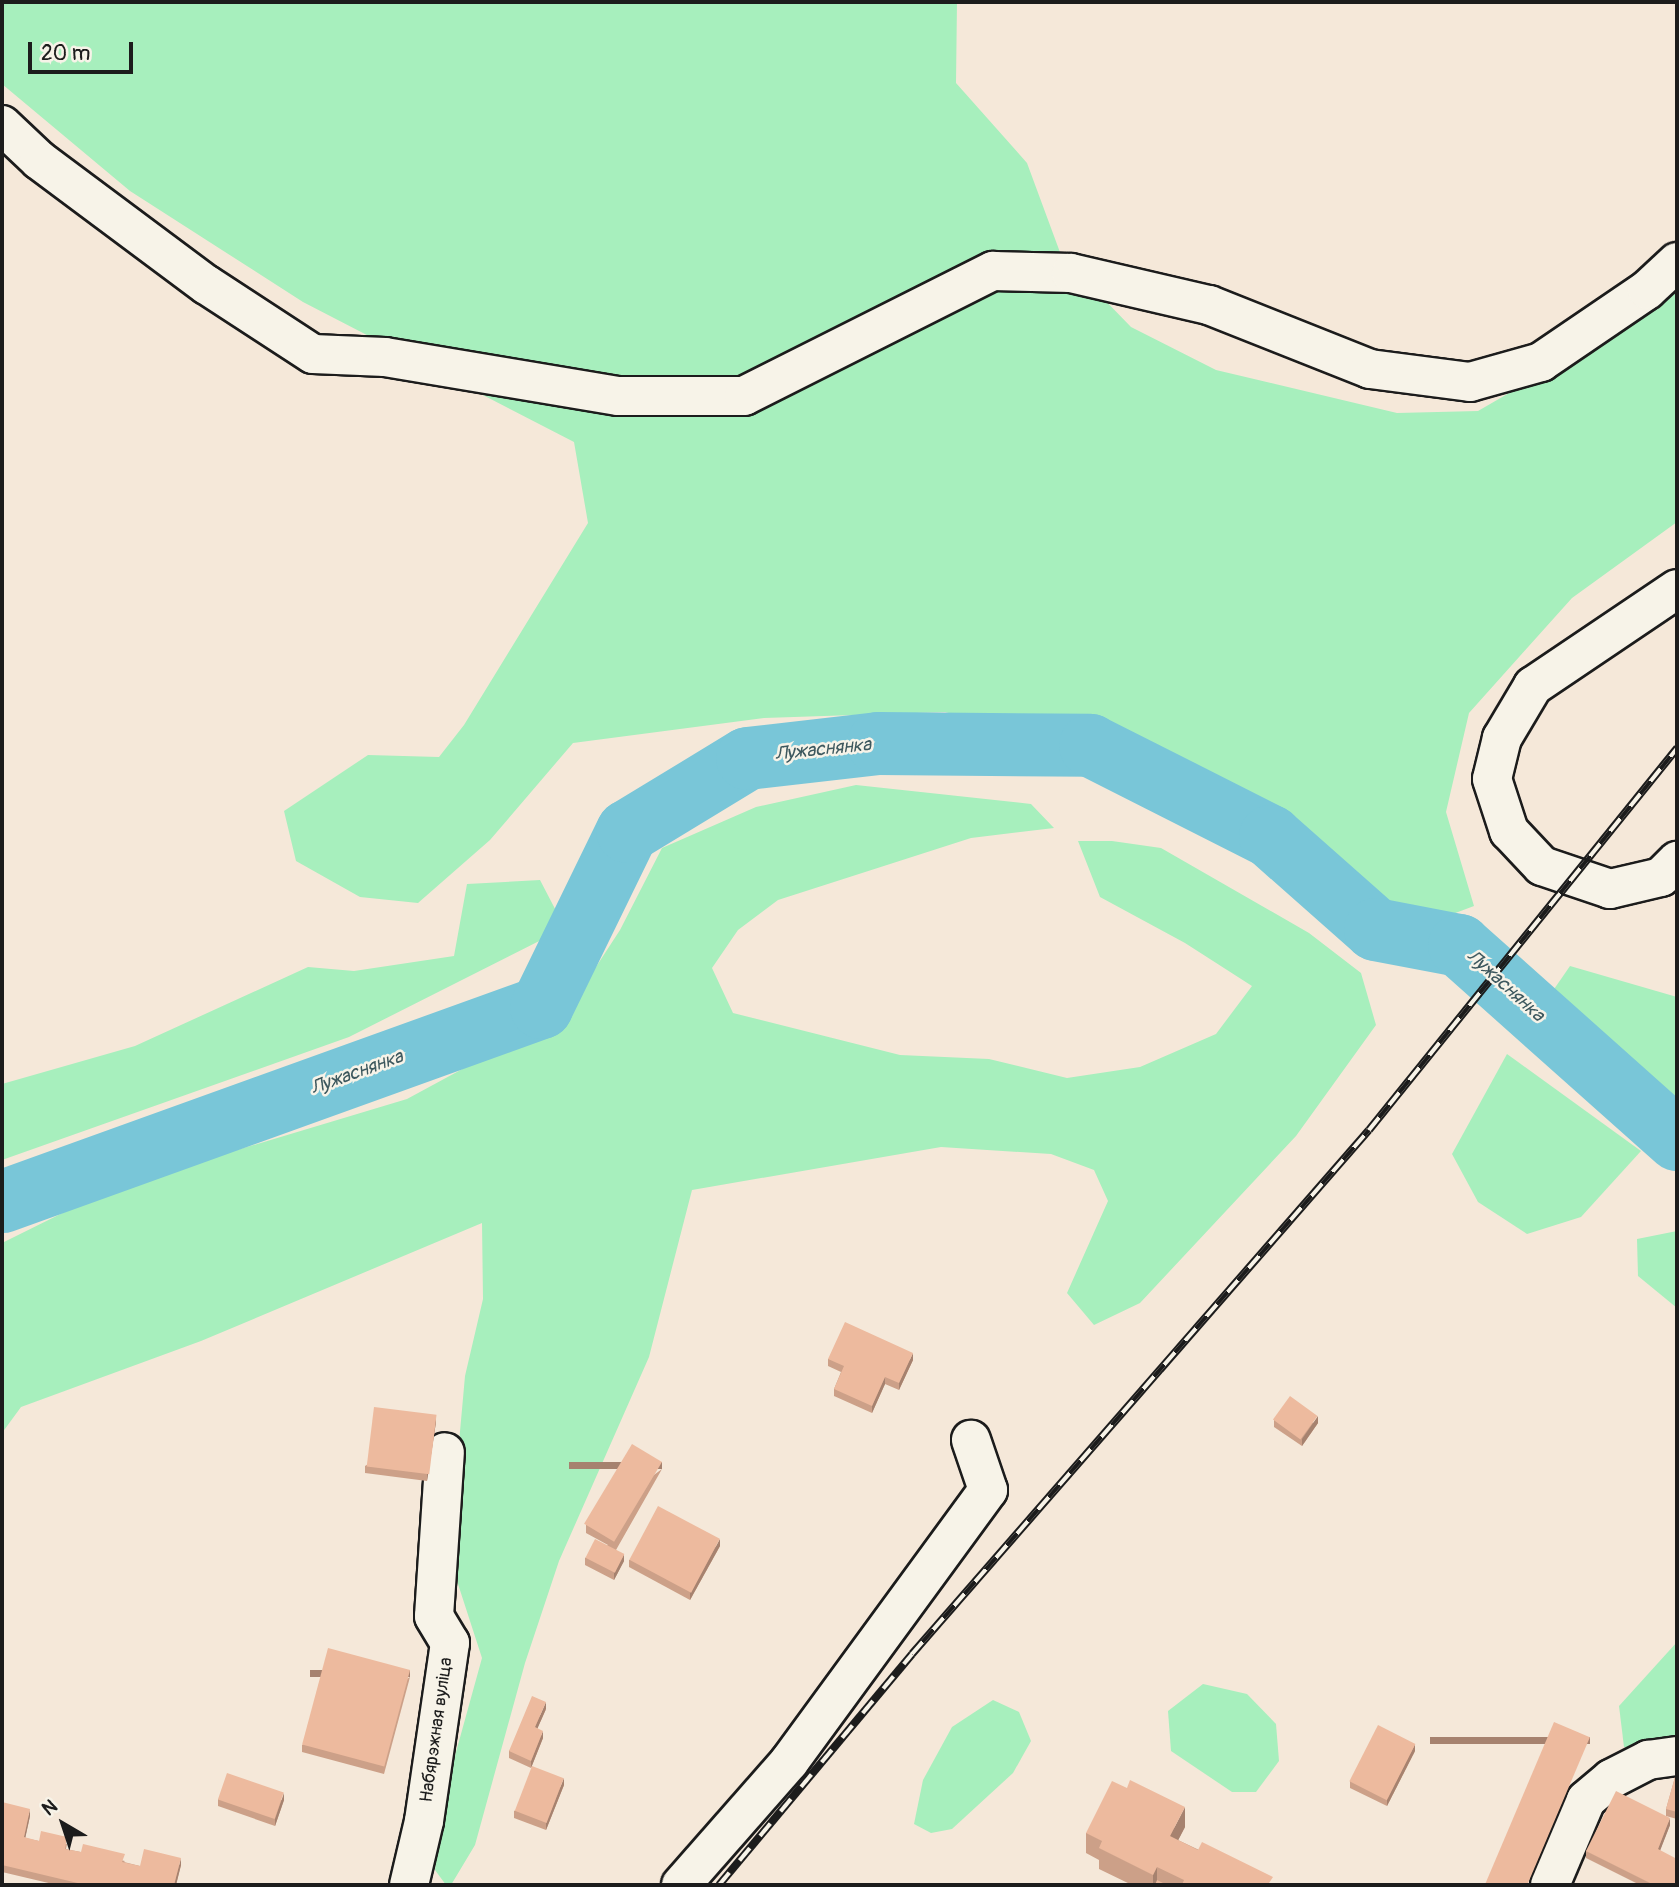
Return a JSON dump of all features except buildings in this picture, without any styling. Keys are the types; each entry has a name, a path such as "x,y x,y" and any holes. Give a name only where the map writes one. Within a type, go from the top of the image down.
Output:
{"street":[{"path":"2,125 39,160 207,285 313,354 385,357 618,396 744,396 993,271 1071,273 1209,305 1370,369 1470,382 1541,362 1647,290 1677,261"},
{"path":"1677,589 1533,686 1502,738 1492,779 1509,831 1542,866 1610,889 1661,877 1677,861"},
{"path":"681,1885 789,1762 988,1490 971,1440"},
{"name":"Набярэжная вуліца","path":"410,1885 424,1821 450,1643 434,1616 445,1452"},
{"path":"1550,1885 1586,1800 1611,1779 1648,1760 1677,1756"}],"green space":[{"path":"2,2 957,2 956,83 1027,163 1061,255 1131,327 1216,370 1397,413 1478,411 1648,313 1677,286 1677,522 1572,598 1469,713 1446,812 1474,906 1397,935 1295,838 1186,777 945,712 764,718 573,743 490,840 418,903 360,897 296,861 284,811 368,755 439,757 464,725 588,523 574,442 303,302 130,191 2,84"},
{"path":"856,785 1031,804 1054,828 971,838 778,900 738,930 712,968 733,1013 900,1055 989,1059 1067,1078 1140,1067 1216,1034 1252,986 1185,943 1100,897 1078,841 1112,841 1161,848 1309,933 1361,973 1376,1025 1296,1136 1140,1303 1094,1325 1067,1293 1108,1201 1094,1170 1051,1154 941,1147 692,1190 649,1357 559,1561 525,1663 475,1845 451,1885 446,1885 435,1870 440,1810 482,1658 458,1584 453,1509 465,1376 483,1299 482,1223 201,1341 21,1407 2,1433 2,1243 117,1186 407,1099 566,1013 620,930 662,848 756,807"},
{"path":"540,880 565,928 349,1037 2,1160 2,1084 135,1046 308,967 354,971 454,956 467,884"},
{"path":"1570,966 1677,997 1677,1112 1550,995"},
{"path":"1507,1054 1641,1151 1581,1217 1527,1234 1478,1202 1452,1154"},
{"path":"1677,1231 1677,1308 1638,1276 1637,1239"},
{"path":"1677,1642 1677,1748 1624,1747 1619,1706"},
{"path":"1203,1684 1247,1694 1276,1724 1279,1761 1256,1792 1232,1792 1171,1751 1168,1711"},
{"path":"993,1700 1019,1712 1031,1741 1013,1773 952,1829 931,1833 914,1824 923,1780 952,1727"}],"waterway":[{"name":"Лужаснянка","path":"2,1201 541,1007 627,831 747,758 878,743 1090,745 1270,836 1375,929 1459,945 1677,1139"}],"railway":[{"path":"719,1885 912,1654 1369,1130 1677,748"}]}
